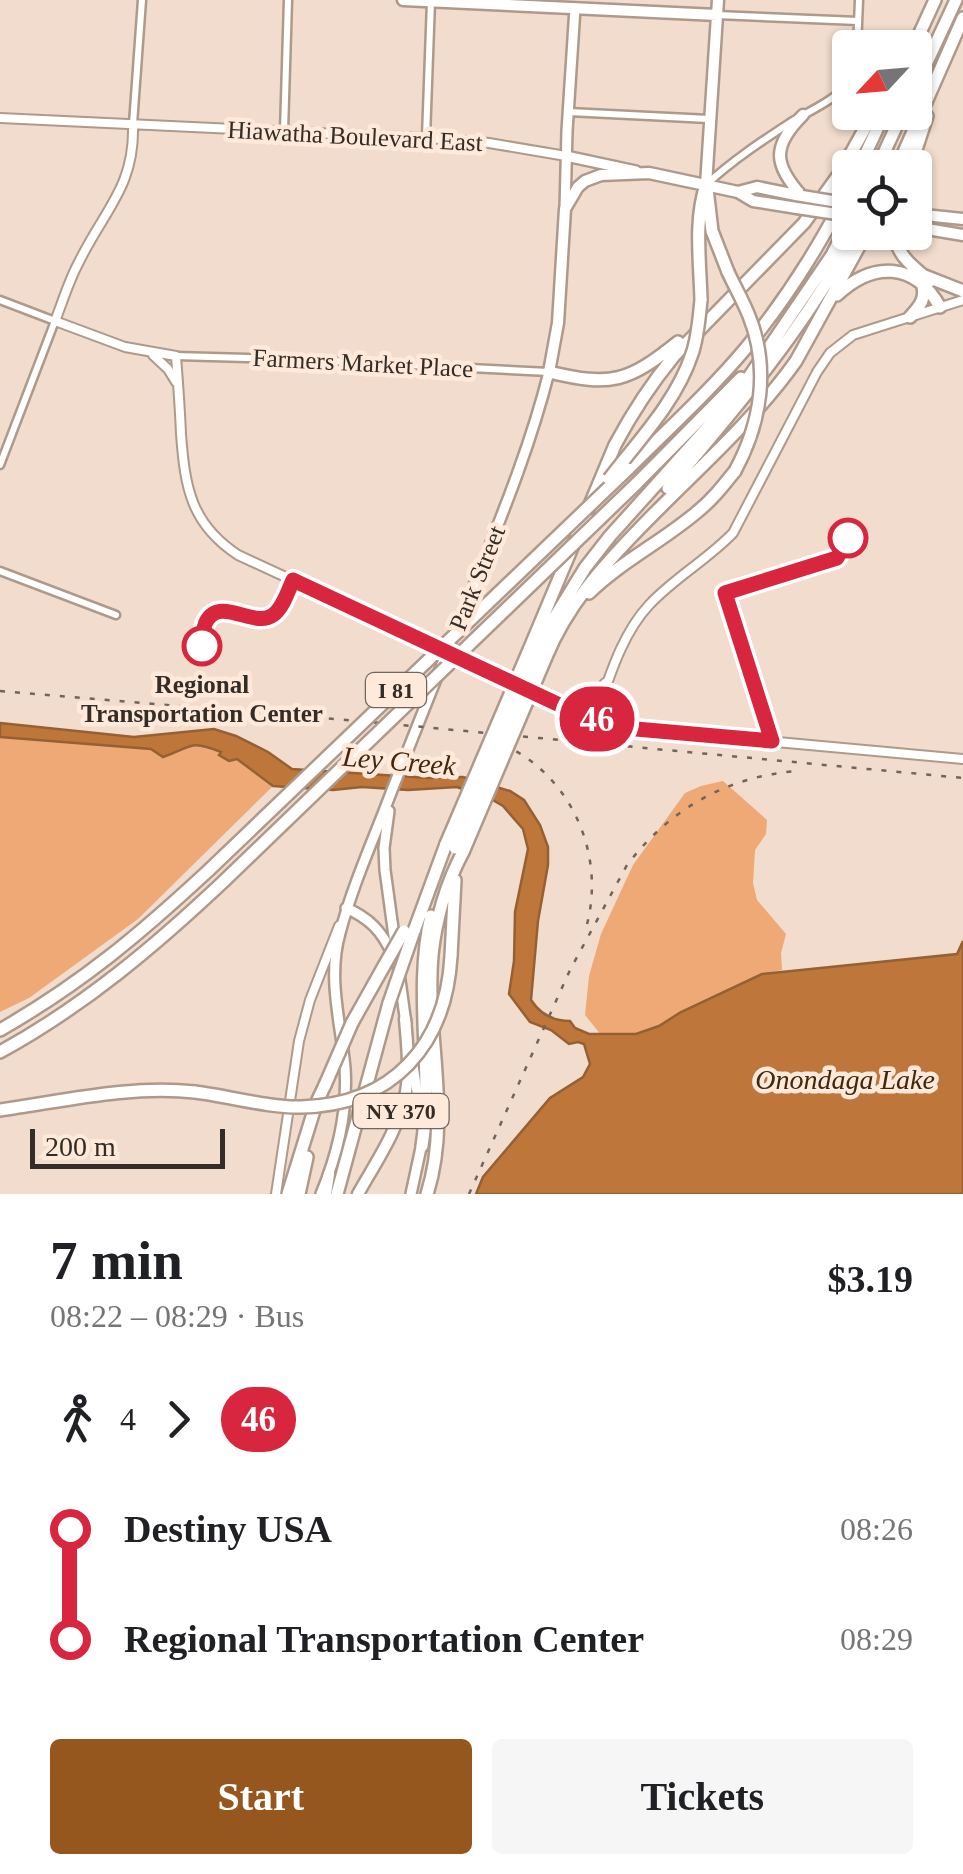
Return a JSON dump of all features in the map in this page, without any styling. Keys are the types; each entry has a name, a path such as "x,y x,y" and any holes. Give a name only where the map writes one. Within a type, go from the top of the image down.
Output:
{"highway":[{"path":"921,30 935,0"},
{"path":"932,52 956,0"},
{"path":"905,150 963,18"},
{"path":"916,150 944,60"},
{"path":"537,653 615,445 631,415 674,356 804,222 864,130"},
{"path":"537,653 602,581 716,495 746,450 758,413 760,366 750,317 712,231 706,184"},
{"path":"584,510 662,411 694,352 701,300 698,220 706,184"},
{"name":"I 81","path":"0,1030 56,998 140,933 628,470 714,384 758,332 806,265 832,218"},
{"name":"I 81","path":"0,1052 118,976 224,881 740,380 797,308 834,250"},
{"path":"622,546 774,360 845,250"},
{"path":"563,622 598,571 768,396 796,360 857,250"},
{"path":"898,250 943,306"},
{"path":"824,310 846,287 866,274 883,271 963,291"},
{"path":"910,317 921,306 923,279"},
{"path":"549,372 596,381 632,374 659,358 721,308"},
{"path":"422,1146 426,1106 427,933 437,892 537,653 584,568 736,396 797,308"},
{"path":"288,1194 316,1104 352,1024 390,966 437,868 455,848"},
{"path":"0,1110 162,1089 298,1107 345,1102 382,1086 425,1045 449,986 455,848"},
{"path":"427,1194 438,1123 432,954 455,848"},
{"path":"337,1194 409,931"},
{"path":"298,1194 325,1085"}],"main road":[{"path":"403,0 576,4 717,15"},
{"path":"706,184 718,0"},
{"name":"Park Street","path":"346,908 526,455 549,372 558,323 576,4"},
{"path":"803,115 783,138 783,173 800,202 832,212"},
{"name":"Hiawatha Boulevard East","path":"566,156 738,192 757,187 800,202"},
{"path":"565,209 578,187 593,177 648,173"},
{"path":"800,202 832,203"},
{"path":"932,216 963,218"},
{"path":"932,230 963,235"},
{"name":"NY 370","path":"390,966 384,848 391,793"},
{"name":"NY 370","path":"323,1194 346,1096 334,976 346,908 379,930 405,1019 408,1064 400,1114 358,1194"},
{"path":"405,1019 422,1146 411,1194"}],"street":[{"path":"0,465 80,259 125,182 132,162 142,0"},
{"path":"284,131 288,0"},
{"path":"858,30 859,0"},
{"path":"426,137 431,1"},
{"path":"717,15 858,21"},
{"path":"706,184 725,166 832,98"},
{"path":"568,112 711,120"},
{"name":"Hiawatha Boulevard East","path":"0,118 426,137 489,142 566,156"},
{"path":"0,300 118,345 176,356 186,486 194,508 213,536 238,555 595,718 636,729 963,759"},
{"path":"595,718 626,638 650,604 733,533 816,372 830,353 853,335 963,300"},
{"path":"150,352 178,385"},
{"name":"Farmers Market Place","path":"176,356 549,372"},
{"path":"0,571 116,616"},
{"path":"566,708 592,698 608,680"},
{"path":"608,680 610,712 636,729"},
{"name":"Park Street","path":"276,1194 306,1012 346,908"}],"shaded area":[{"path":"0,737 151,749 163,757 192,743 237,759 273,786 138,919 29,998 0,1012"},
{"path":"723,781 767,820 766,834 755,850 753,883 757,900 786,934 782,970 762,974 659,1026 636,1034 601,1035 585,1015 589,976 601,934 633,865 685,793"}],"water":[{"name":"Onondaga Lake","path":"0,723 134,737 214,729 268,752 292,769 463,777 510,791 524,800 548,847 531,1000 548,1016 570,1021 589,1034 636,1034 762,974 957,954 963,941 963,1194 476,1194 483,1177 550,1098 583,1077 590,1064 584,1044 569,1044 551,1030 530,1022 509,994 515,912 528,849 523,829 503,806 457,787 333,790 273,786 237,759 229,761 219,755 221,752 203,746 191,746 163,757 151,749 0,737"}],"railway":[{"path":"0,691 963,778"},
{"path":"489,739 516,751 540,769 575,814 586,841 591,870 586,928"},
{"path":"469,1194 570,970 627,865 662,828 701,799 746,780 796,771"}],"bus line":[{"name":"46","path":"202,646 205,622 210,616 222,611 273,616 293,580 566,708 613,724 772,741 725,593 837,558 848,538"}],"place":[{"name":"Regional Transportation Center","path":"202,646"}],"water label":[{"name":"Ley Creek","path":"399,761"}]}
